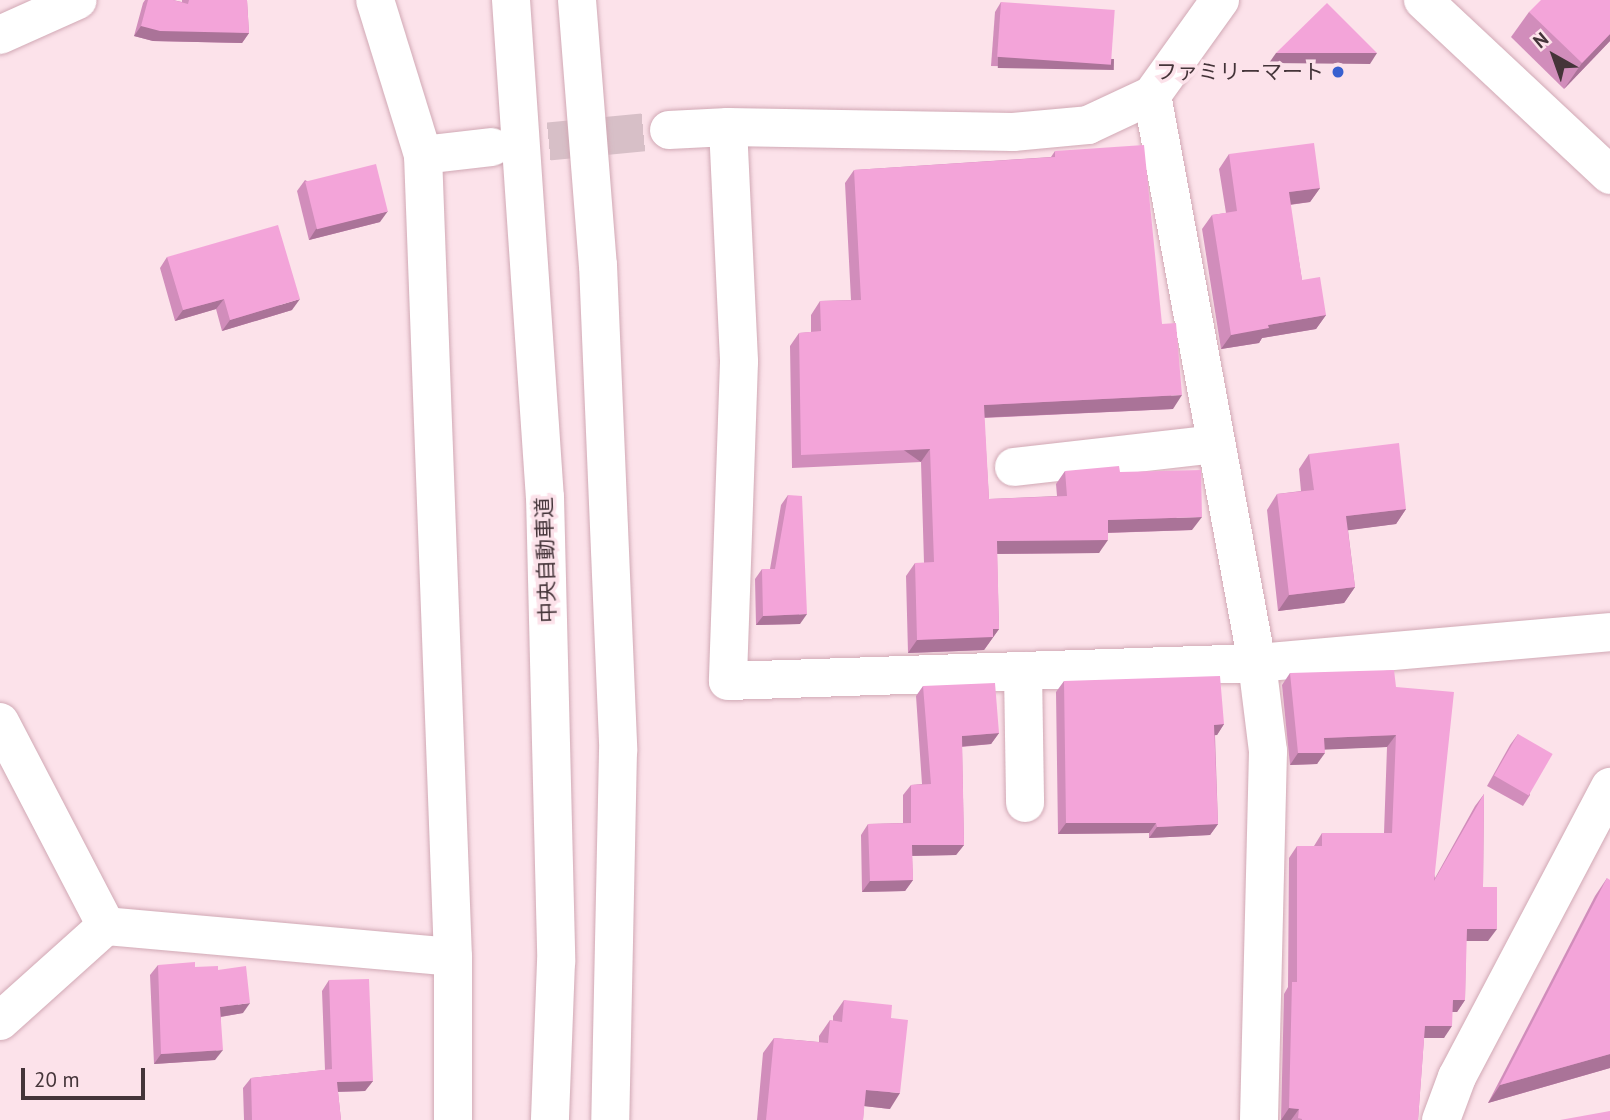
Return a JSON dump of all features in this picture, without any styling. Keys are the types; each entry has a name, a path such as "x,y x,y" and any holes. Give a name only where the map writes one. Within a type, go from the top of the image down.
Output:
{"main road":[{"path":"0,35 78,0"},
{"name":"中央自動車道","path":"511,0 544,497 556,961 550,1120"},
{"path":"577,0 598,265 618,737 610,1120"},
{"path":"668,130 728,127 1013,132 1087,125 1152,95 1220,0"},
{"path":"1423,0 1610,175"},
{"path":"369,3 423,155 453,957 453,1120"},
{"path":"1152,95 1257,663 1268,751 1259,1120"},
{"path":"728,127 738,362 728,681 1257,663 1610,632"},
{"path":"423,155 492,146"},
{"path":"1014,467 1216,444"},
{"path":"1023,671 1025,803"},
{"path":"0,722 106,926"},
{"path":"1441,1120 1457,1077 1610,787"},
{"path":"0,1021 106,926 453,957"}],"building":[{"path":"148,0 173,0 188,4 189,0 247,0 249,33 160,31 141,26"},
{"path":"1541,0 1610,0 1610,34 1582,63 1529,12"},
{"path":"1001,2 1115,10 1111,65 997,57"},
{"path":"1327,3 1377,53 1276,53"},
{"path":"1314,143 1320,188 1289,192 1302,280 1320,277 1326,315 1268,325 1269,328 1231,335 1212,215 1237,211 1229,154"},
{"path":"1144,145 1162,324 1176,323 1182,395 984,405 989,499 1067,496 1065,471 1119,466 1120,472 1201,470 1202,517 1108,520 1108,540 997,541 999,629 993,629 993,637 917,640 915,563 934,562 930,449 801,455 799,333 821,331 820,301 861,300 854,170 1055,157 1055,151"},
{"path":"376,164 388,212 317,229 305,182"},
{"path":"278,225 300,299 230,320 224,299 183,310 167,257"},
{"path":"1399,443 1406,509 1346,516 1355,587 1289,595 1277,494 1314,490 1309,454"},
{"path":"788,495 802,496 807,614 763,616 762,569 775,569"},
{"path":"1394,670 1396,687 1454,692 1434,881 1484,794 1483,887 1497,887 1497,929 1467,929 1465,1000 1453,1000 1452,1026 1425,1026 1418,1120 1302,1120 1298,1118 1299,1109 1289,1108 1292,982 1297,982 1297,846 1322,846 1322,833 1392,833 1396,735 1324,738 1325,753 1298,753 1290,673"},
{"path":"1220,676 1224,724 1214,725 1218,824 1157,827 1156,823 1066,823 1064,681"},
{"path":"995,683 999,733 962,736 964,845 912,845 913,880 870,881 868,824 911,823 911,785 931,784 923,686"},
{"path":"1518,734 1553,754 1529,796 1494,776"},
{"path":"1607,878 1610,880 1610,1054 1500,1085"},
{"path":"195,962 195,967 218,966 218,970 246,966 250,1003 220,1007 223,1050 161,1054 158,965"},
{"path":"369,979 373,1081 337,1082 341,1120 252,1120 251,1078 332,1069 329,980"},
{"path":"844,1000 892,1005 891,1018 908,1020 900,1093 866,1090 863,1120 766,1120 774,1038 828,1043 830,1020 842,1022"},
{"path":"1610,1111 1610,1120 1560,1120"}],"tunnel":[{"path":"492,147 669,130"}],"place":[{"name":"ファミリーマート","path":"1338,72"}]}
